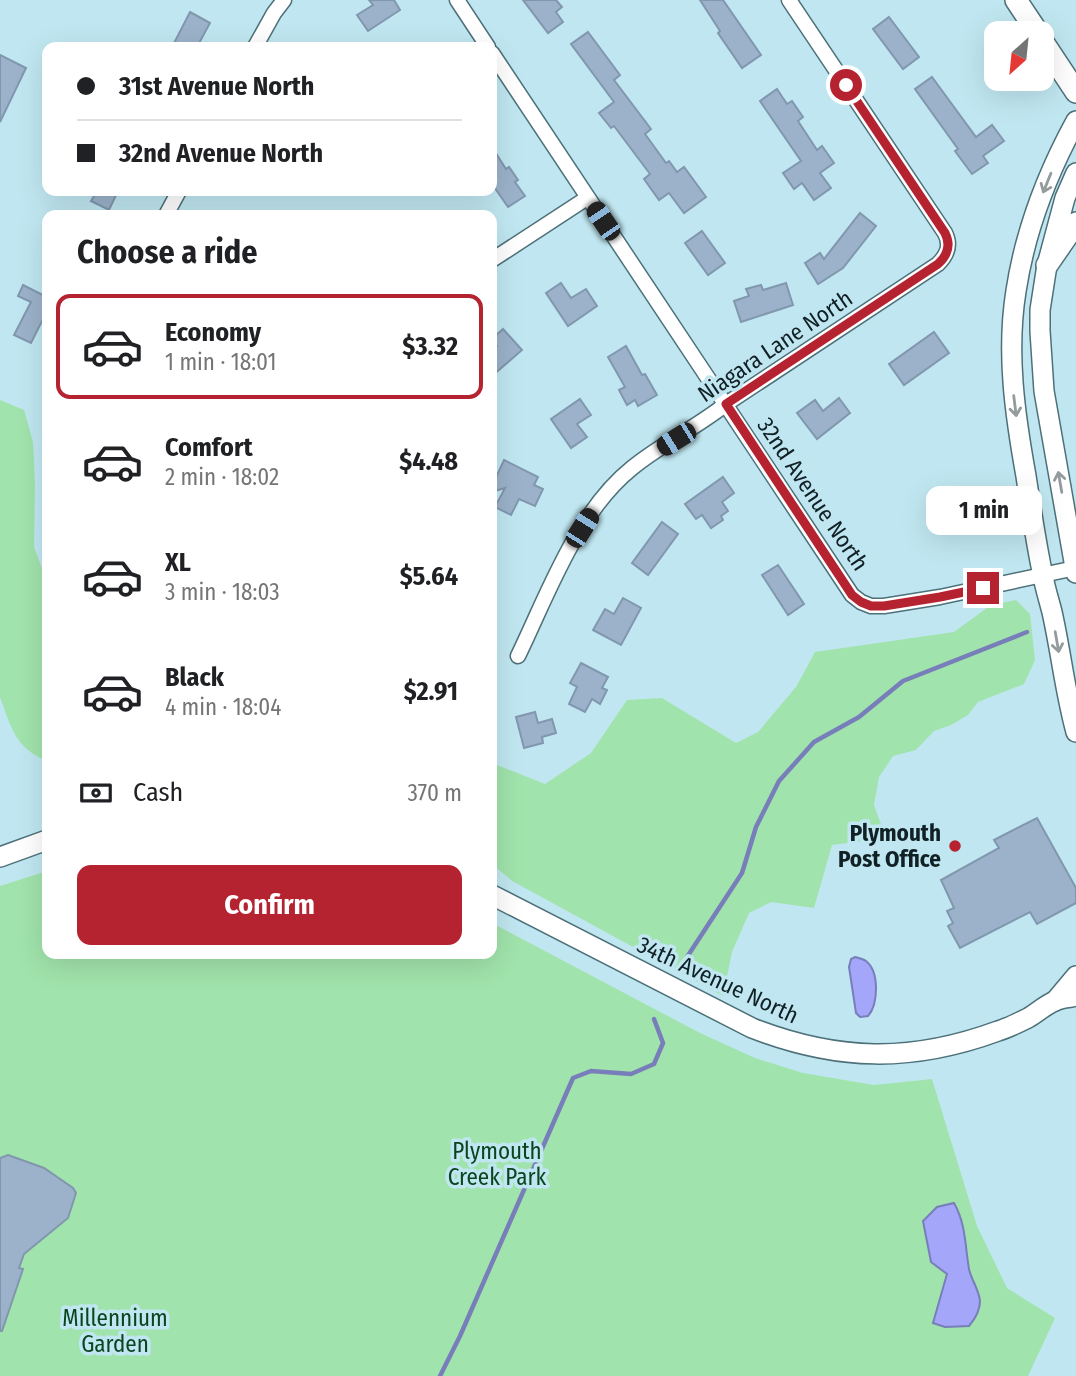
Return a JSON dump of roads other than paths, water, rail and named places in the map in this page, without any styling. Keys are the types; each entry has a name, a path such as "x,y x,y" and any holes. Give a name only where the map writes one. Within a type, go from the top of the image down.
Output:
{"main road":[{"path":"1016,0 1030,21"},
{"path":"1054,59 1076,92"},
{"path":"1047,265 1076,223"}],"street":[{"path":"258,42 284,0"},
{"path":"457,0 485,42"},
{"name":"Niagara Lane North","path":"518,656 573,542 609,489 632,468 938,264 948,250 949,241 945,233 789,0"},
{"name":"32nd Avenue North","path":"497,61 852,595 871,606 884,606 1076,571"},
{"path":"1076,121 1039,202 1022,260 1012,340 1013,388 1020,442 1043,575 1076,732"},
{"path":"1076,173 1065,198 1047,265 1040,321 1044,390 1076,571"},
{"path":"497,258 587,198"},
{"path":"0,858 42,842"},
{"name":"34th Avenue North","path":"497,898 752,1028 817,1049 876,1055 919,1052 1001,1030 1055,1001 1076,996"},
{"name":"34th Avenue North","path":"1055,1001 1076,976"}],"water":[{"path":"855,957 865,960 874,973 875,997 868,1016 860,1017 856,1013 849,967 851,959"},
{"path":"954,1203 963,1227 969,1269 980,1305 969,1326 945,1327 933,1323 947,1274 931,1262 923,1221 937,1207"}],"waterway":[{"path":"687,957 742,873 756,827 779,781 814,742 859,717 903,681 1027,632"},
{"path":"440,1376 573,1078 591,1071 631,1074 654,1064 663,1043 654,1019"}],"place":[{"name":"Plymouth Post Office","path":"955,846"}],"park label":[{"name":"Plymouth Creek Park","path":"497,1164"},
{"name":"Millennium Garden","path":"115,1331"}]}
